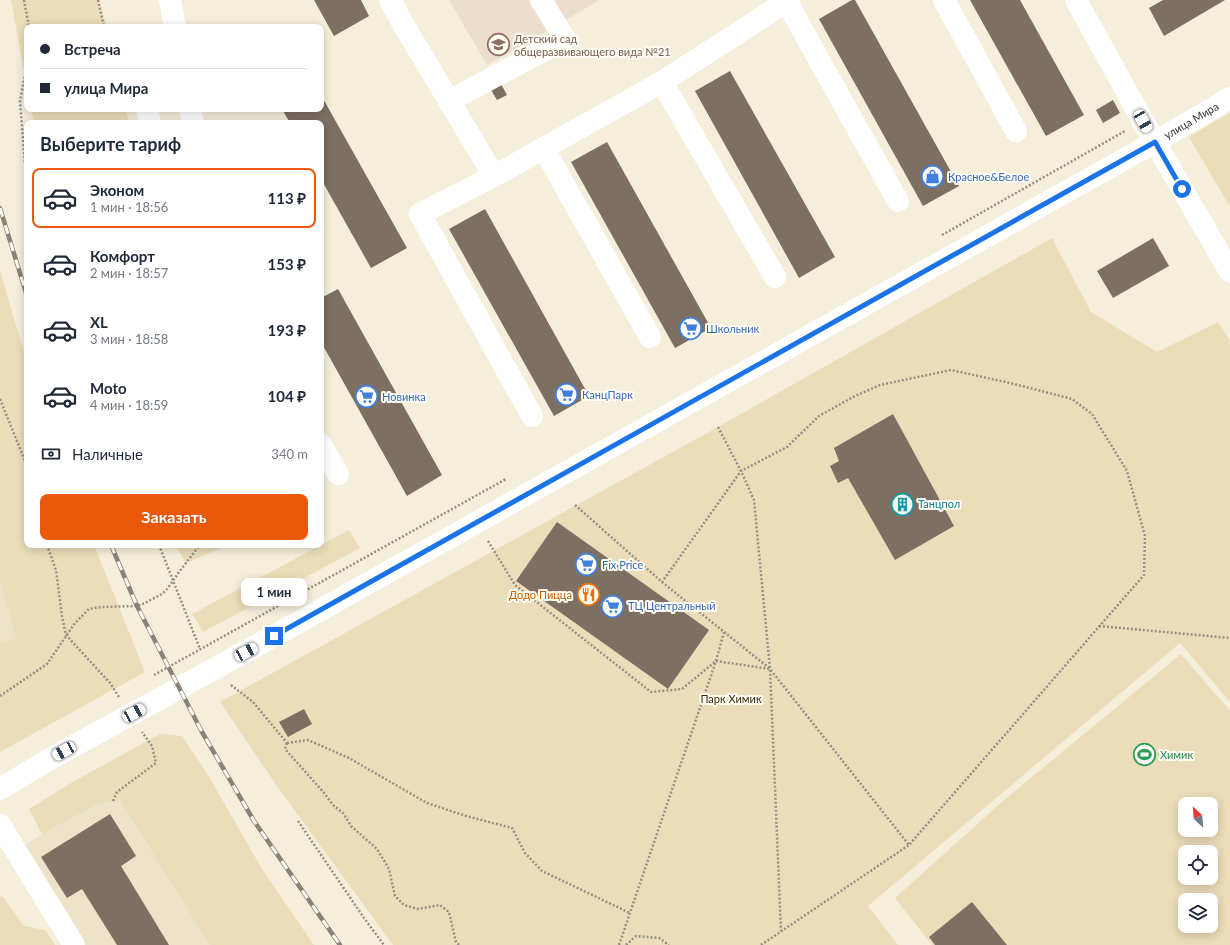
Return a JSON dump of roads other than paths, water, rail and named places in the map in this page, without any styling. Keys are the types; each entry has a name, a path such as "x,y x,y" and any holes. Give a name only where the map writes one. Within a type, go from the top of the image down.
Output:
{"street":[{"path":"170,0 174,24"},
{"path":"390,0 494,176"},
{"path":"449,101 564,39 541,0"},
{"path":"944,0 1016,131"},
{"path":"1076,0 1143,121 1230,272"},
{"path":"532,416 420,214 544,149 662,82 788,1 898,201"},
{"path":"662,82 775,277"},
{"name":"улица Мира","path":"0,789 50,759 274,636 1155,142 1230,98"},
{"path":"544,149 650,337"},
{"path":"324,451 338,474"},
{"path":"0,825 74,945"}],"railway":[{"path":"0,208 24,286"},
{"path":"112,548 137,606 202,732 254,821 340,945"}],"place":[{"name":"Детский сад общеразвивающего вида №21","path":"499,45"},
{"name":"Красное&Белое","path":"932,177"},
{"name":"Школьник","path":"691,329"},
{"name":"КанцПарк","path":"566,395"},
{"name":"Новинка","path":"367,397"},
{"name":"Танцпол","path":"903,504"},
{"name":"Fix Price","path":"587,565"},
{"name":"Додо Пицца","path":"588,595"},
{"name":"ТЦ Центральный","path":"613,606"},
{"name":"Химик","path":"1144,755"}],"park label":[{"name":"Парк Химик","path":"731,699"}]}
